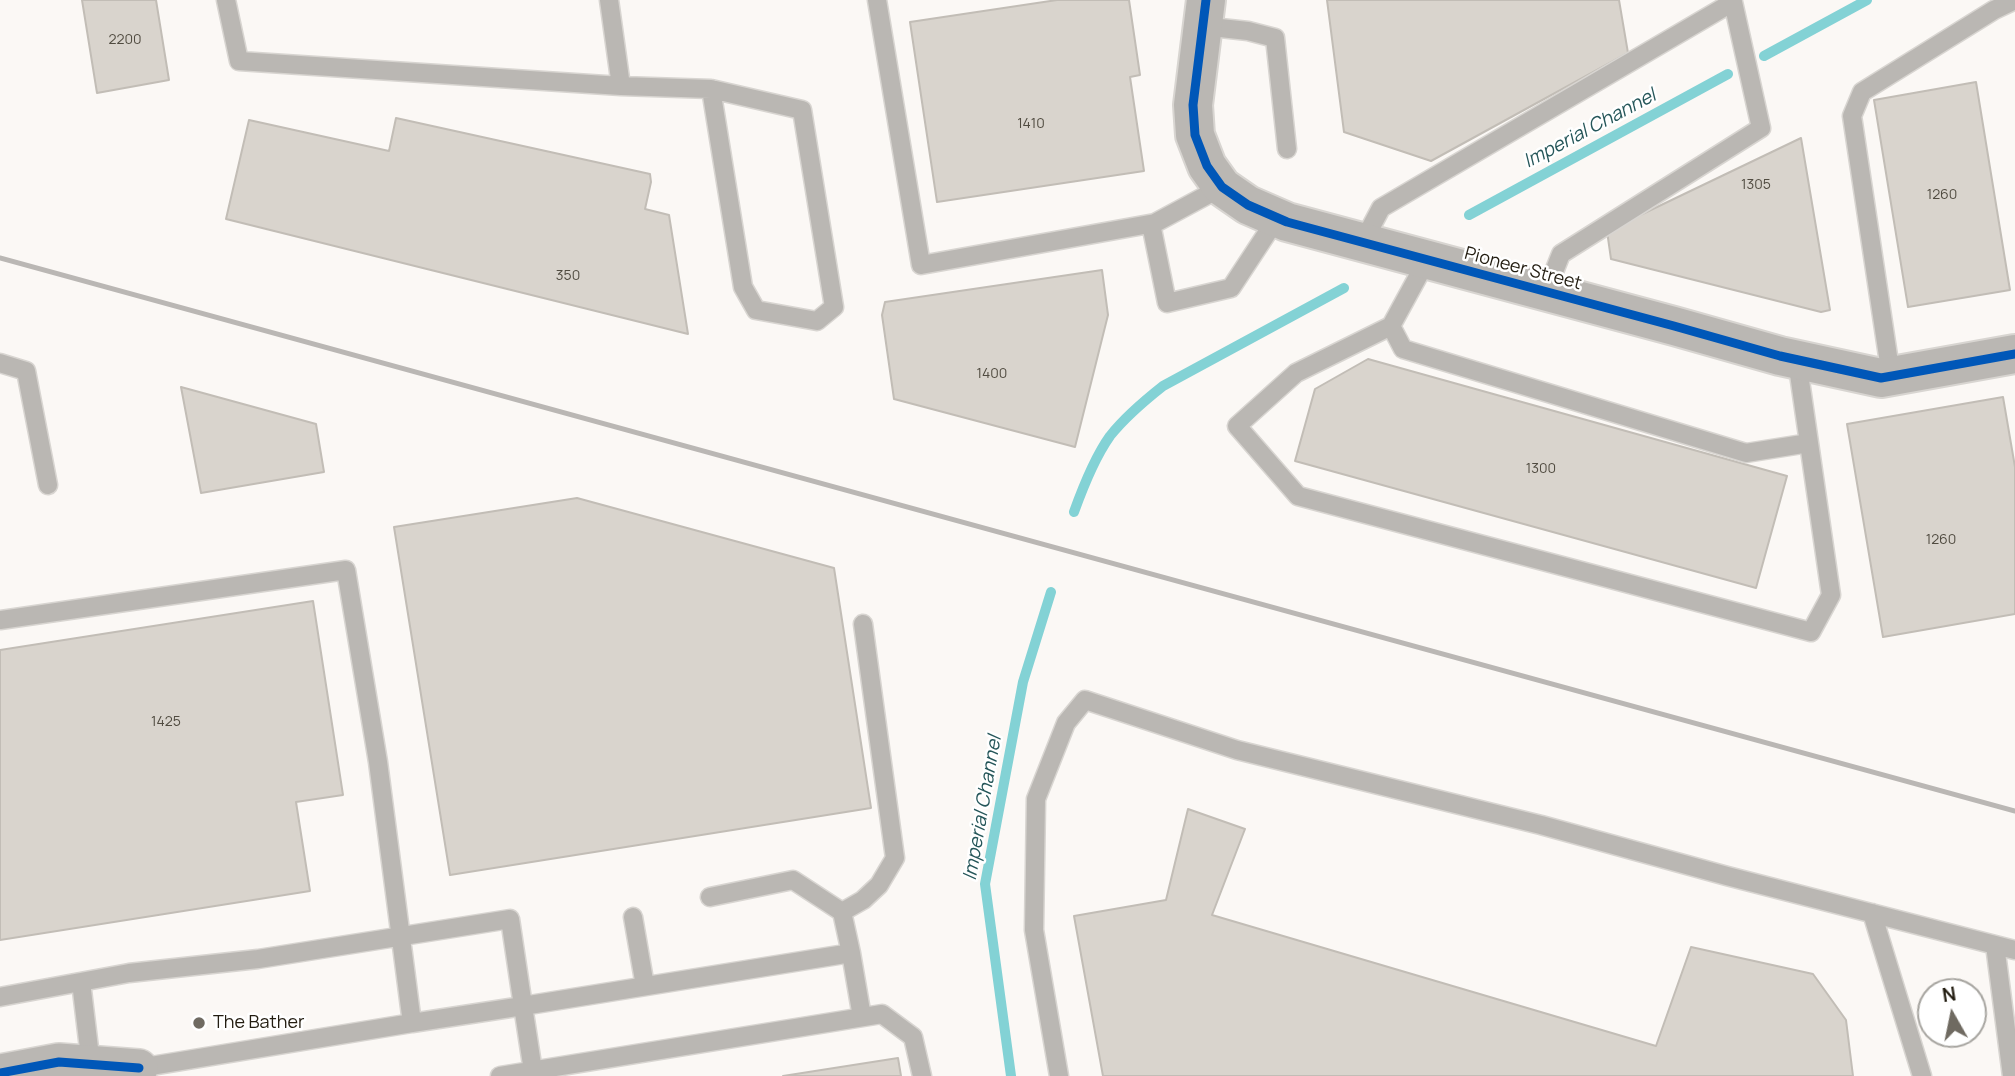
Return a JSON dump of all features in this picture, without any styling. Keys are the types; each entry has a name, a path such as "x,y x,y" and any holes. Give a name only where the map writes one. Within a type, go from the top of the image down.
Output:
{"street":[{"name":"Pioneer Street","path":"1204,13 1193,105 1195,135 1208,166 1222,187 1248,205 1278,218 1797,360 1881,377 2015,354"},
{"path":"0,1073 59,1062 143,1072"}],"lane":[{"path":"226,0 239,61 621,86 711,89 802,110 834,307 817,321 756,310 743,287 711,89"},
{"path":"608,0 621,86"},
{"path":"877,0 920,265 1151,224 1222,187"},
{"path":"1891,376 1852,116 1862,92 1994,10 2015,0"},
{"path":"1363,242 1381,208 1733,2 1761,128 1561,254 1546,292"},
{"path":"1204,13 1248,31 1275,38 1287,149"},
{"path":"1151,224 1167,303 1231,288 1278,218"},
{"path":"1427,260 1391,326 1296,373 1237,426 1298,496 1811,632 1830,596 1797,360"},
{"path":"1391,326 1403,349 1746,453 1809,443"},
{"path":"0,363 26,371 48,485"},
{"path":"0,620 346,570 378,762 412,1023"},
{"path":"842,912 863,900 879,885 895,858 863,624"},
{"path":"1059,1076 1034,930 1036,799 1066,723 1085,700 1237,750 1541,825 2015,950"},
{"path":"710,897 793,880 842,912 862,1017"},
{"path":"1872,913 1922,1076"},
{"path":"633,916 646,986"},
{"path":"0,997 129,973 258,959 510,919 533,1071"},
{"path":"1995,945 2012,1076"},
{"path":"143,1072 412,1023 851,953"},
{"path":"81,982 91,1065"},
{"path":"500,1076 882,1014 913,1037 922,1076"}],"building":[{"path":"82,0 156,0 169,80 97,93"},
{"path":"1057,0 1129,0 1140,75 1130,77 1144,171 937,202 910,22"},
{"path":"1327,0 1619,0 1628,53 1431,161 1344,132"},
{"path":"1976,82 2010,290 1908,307 1874,100"},
{"path":"396,118 650,174 651,182 645,209 669,215 688,334 226,219 249,120 389,151"},
{"path":"1801,138 1830,310 1821,312 1611,259 1607,231"},
{"path":"1102,270 1108,315 1075,447 894,399 882,315 885,302"},
{"path":"1368,359 1787,476 1756,588 1295,461 1315,389"},
{"path":"181,387 316,424 324,472 201,493"},
{"path":"2003,397 2015,467 2015,614 1883,637 1847,424"},
{"path":"577,498 834,568 871,808 450,875 394,527"},
{"path":"313,601 343,795 296,802 310,891 0,940 0,650"},
{"path":"1188,809 1245,829 1212,915 1656,1046 1691,947 1813,974 1846,1020 1853,1076 1103,1076 1074,916 1166,900"},
{"path":"898,1058 901,1076 783,1076"}],"waterway":[{"name":"Imperial Channel","path":"1764,56 1867,0"},
{"name":"Imperial Channel","path":"1469,215 1728,74"},
{"name":"Imperial Channel","path":"1074,512 1090,473 1110,436 1149,397 1163,386 1344,288"},
{"name":"Imperial Channel","path":"1011,1076 985,884 1023,682 1051,592"}],"railway":[{"path":"0,258 2015,811"}],"cycle path":[{"path":"1206,0 1193,105 1195,135 1207,166 1222,187 1248,205 1287,222 1780,356 1881,378 2015,354"},
{"path":"0,1073 59,1062 139,1068"}],"place":[{"name":"The Bather","path":"199,1023"}]}
